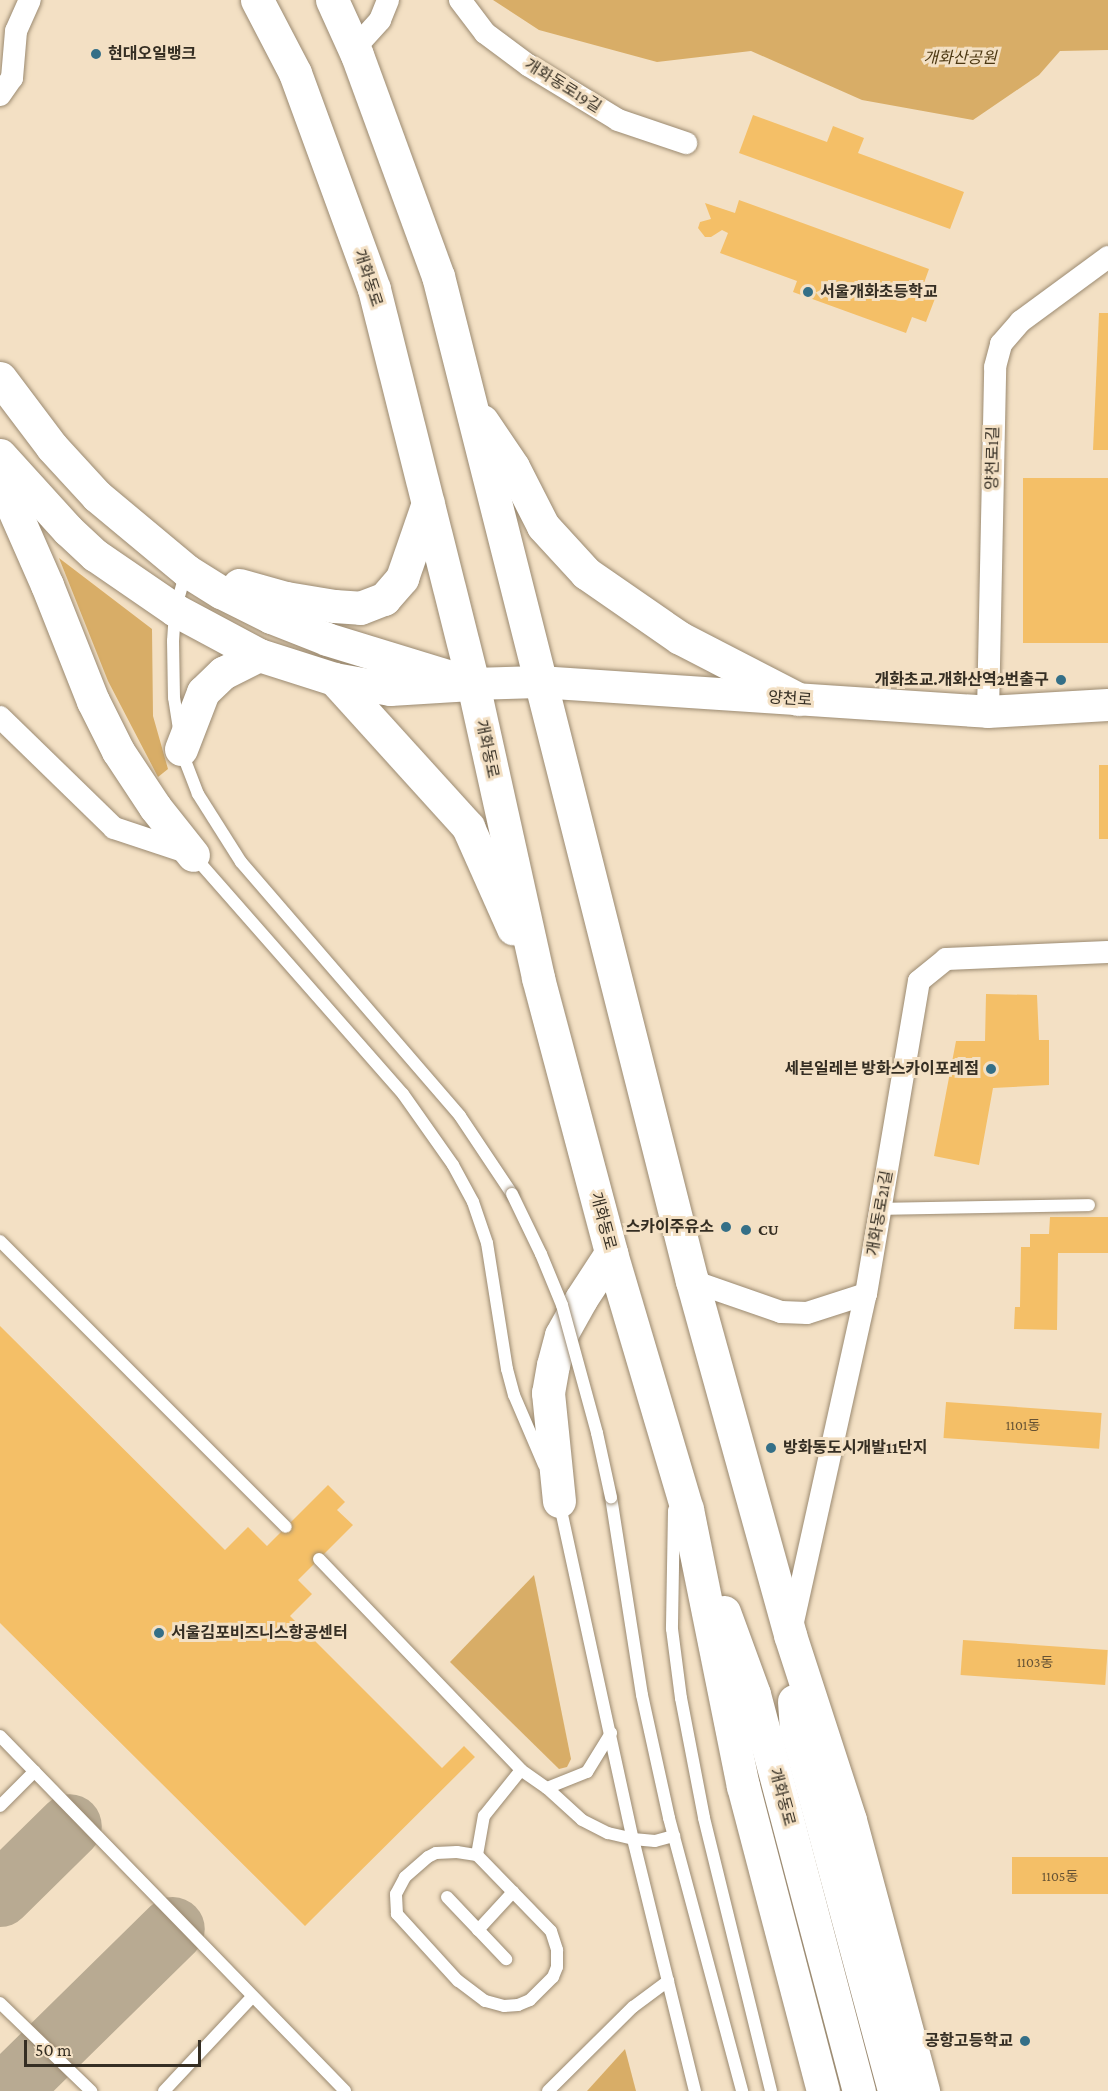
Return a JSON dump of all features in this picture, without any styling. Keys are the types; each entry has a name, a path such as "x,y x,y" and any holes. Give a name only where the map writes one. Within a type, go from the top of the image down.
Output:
{"main road":[{"name":"개화동로","path":"257,0 295,73 374,289 473,684 538,978 611,1253 687,1509 754,1694 859,2091"},
{"name":"개화동로","path":"332,0 354,49 438,276 692,1281 790,1635 850,1820 923,2091"},
{"path":"0,378 52,447 97,496 187,571 221,592 271,617 327,639 473,684"},
{"path":"469,401 513,467 543,526 586,573 680,638 798,699"},
{"path":"0,455 68,530 95,555 175,610 260,655 334,679 390,689 473,684"},
{"path":"0,478 47,585 93,701 118,751 155,807 193,855"},
{"path":"187,571 286,598 360,608 384,599 402,578 428,503"},
{"path":"181,749 203,692 223,673 260,655"},
{"path":"334,679 468,827 538,978"},
{"name":"양천로","path":"473,684 539,682 988,712 1108,705"},
{"path":"559,1501 549,1393 553,1365 561,1335 611,1253"},
{"name":"개화동로","path":"687,1509 742,1786 823,2091"},
{"name":"개화동로","path":"790,1635 796,1727 894,2091"}],"street":[{"path":"0,95 12,78 16,31 30,0"},
{"path":"354,49 380,20 388,0"},
{"name":"개화동로19길","path":"460,0 484,33 528,65 618,120 686,143"},
{"name":"양천로1길","path":"988,712 995,367 1001,344 1021,321 1108,257"},
{"path":"0,717 114,828 193,855"},
{"name":"개화동로21길","path":"790,1635 866,1294 919,981 946,958 1108,952"},
{"path":"692,1281 781,1312 807,1313 866,1294"}],"lane":[{"path":"187,571 175,610 174,698 181,749 198,794 241,862 460,1116 512,1194 562,1305 597,1433 611,1497 642,1695 674,1836 742,2091"},
{"path":"193,855 403,1094 453,1165 473,1202 487,1243 507,1369 514,1395 559,1501 633,1839 695,2091"},
{"path":"880,1209 1089,1205"},
{"path":"0,1241 286,1527"},
{"path":"675,1467 672,1629 681,1698 704,1818 771,2091"},
{"path":"319,1559 521,1770 547,1788 582,1820 608,1833 633,1839 655,1841 674,1836"},
{"path":"547,1788 587,1772 611,1733"},
{"path":"0,1736 345,2091"},
{"path":"477,1856 484,1816 521,1770"},
{"path":"0,1806 35,1771"},
{"path":"457,1852 477,1856 551,1931 558,1958 553,1977 540,1992 518,2005 504,2006 486,2001 458,1981 397,1914 396,1894 405,1877 428,1857 457,1852"},
{"path":"478,1929 513,1892"},
{"path":"447,1897 506,1959"},
{"path":"548,2091 633,2007 668,1982"},
{"path":"164,2091 252,1997"},
{"path":"0,2003 91,2091"}],"green space":[{"name":"개화산공원","path":"493,0 1108,0 1108,50 1060,51 1039,75 973,120 862,100 751,51 657,62 539,30"},
{"path":"59,558 152,629 153,716 168,769 158,777 108,681"},
{"path":"534,1575 571,1759 567,1767 559,1769 450,1662"},
{"path":"625,2049 636,2091 587,2091"}],"building":[{"path":"753,115 827,142 833,126 864,138 858,153 964,192 950,229 739,153"},
{"path":"739,200 929,269 924,283 939,288 926,322 912,317 906,333 793,292 797,281 720,253 728,233 722,230 711,237 705,237 698,228 700,222 711,219 705,203 735,213"},
{"path":"1099,313 1108,313 1108,450 1093,450"},
{"path":"1023,478 1108,478 1108,643 1023,643"},
{"path":"1099,765 1108,765 1108,839 1099,839"},
{"path":"986,994 1037,995 1039,1040 1049,1040 1049,1085 993,1088 979,1165 934,1156 956,1041 985,1041"},
{"path":"1050,1217 1108,1217 1108,1253 1058,1253 1057,1330 1014,1329 1015,1307 1020,1307 1021,1247 1030,1247 1030,1234 1049,1234"},
{"name":"서울김포비즈니스항공센터","path":"0,1326 225,1550 248,1527 267,1546 328,1485 345,1502 337,1510 353,1525 298,1580 312,1594 290,1616 442,1768 464,1746 475,1757 305,1926 0,1623"},
{"path":"946,1402 1102,1413 1099,1449 943,1438"},
{"path":"963,1640 1108,1650 1105,1685 961,1675"},
{"path":"1012,1857 1108,1857 1108,1894 1012,1894"}],"taxiway":[{"path":"0,1895 70,1826"},
{"path":"8,2091 173,1929"}],"place":[{"name":"현대오일뱅크","path":"96,54"},
{"name":"서울개화초등학교","path":"808,292"},
{"name":"개화초교.개화산역2번출구","path":"1061,680"},
{"name":"세븐일레븐 방화스카이포레점","path":"991,1069"},
{"name":"스카이주유소","path":"726,1227"},
{"name":"CU","path":"746,1230"},
{"name":"방화동도시개발11단지","path":"771,1448"},
{"name":"서울김포비즈니스항공센터","path":"159,1633"},
{"name":"공항고등학교","path":"1025,2041"}]}
